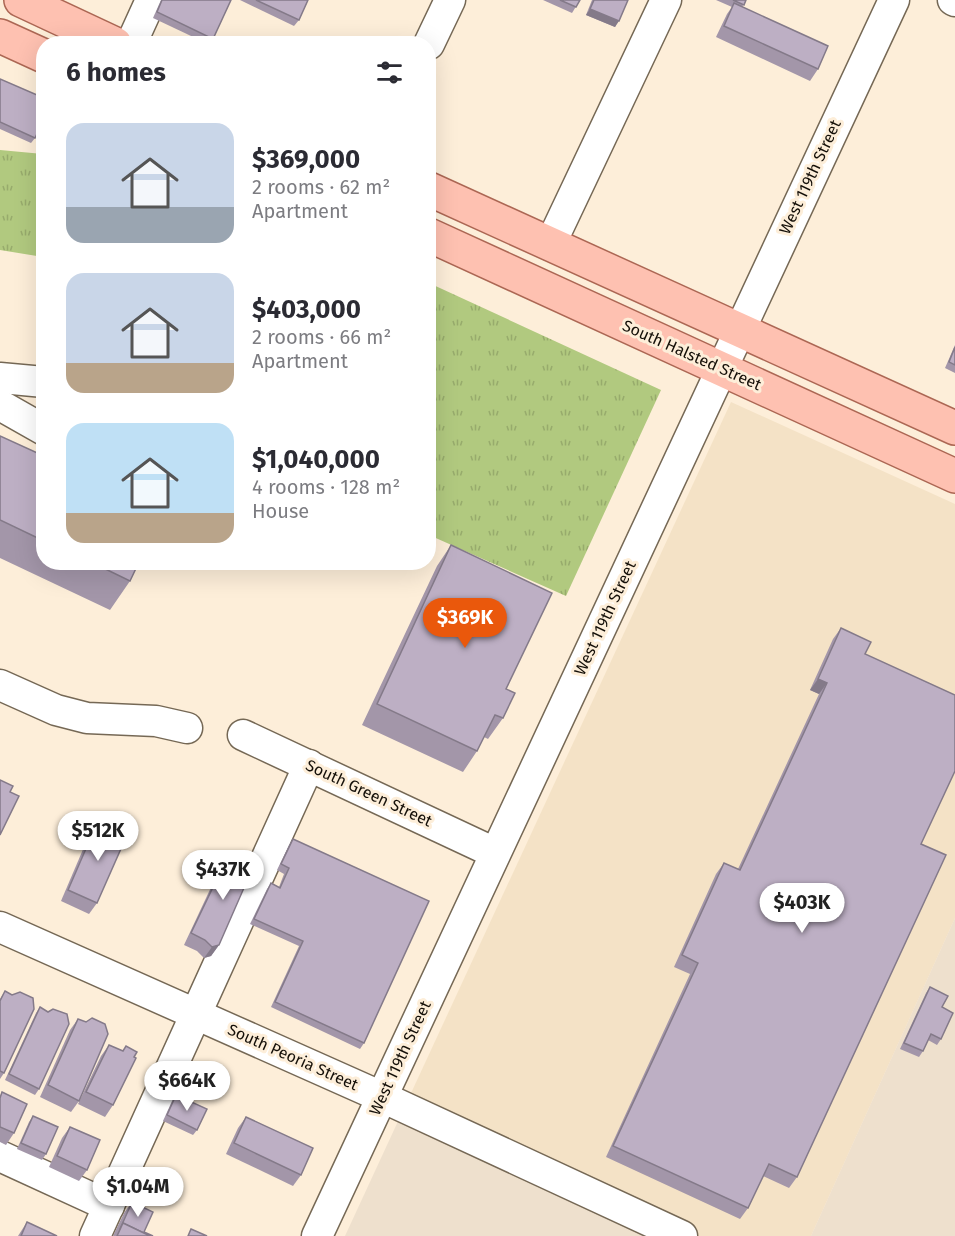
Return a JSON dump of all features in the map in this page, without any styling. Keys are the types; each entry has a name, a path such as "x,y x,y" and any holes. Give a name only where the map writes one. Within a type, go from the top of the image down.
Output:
{"main road":[{"path":"21,0 98,36"},
{"path":"0,36 36,52"},
{"path":"436,192 955,428"},
{"name":"South Halsted Street","path":"436,238 955,476"}],"street":[{"path":"135,36 151,0"},
{"path":"433,36 449,0"},
{"path":"550,245 666,0"},
{"name":"West 119th Street","path":"317,1236 894,0"},
{"path":"0,378 36,381"},
{"path":"0,405 36,425"},
{"path":"0,685 56,710 87,718 156,721 187,728"},
{"name":"South Green Street","path":"243,735 495,853"},
{"path":"95,1236 309,765"},
{"name":"South Peoria Street","path":"0,927 382,1097 682,1236"},
{"path":"0,1156 109,1206"}],"shaded area":[{"path":"731,402 955,504 955,918 811,1236 690,1236 406,1104"},
{"path":"955,918 955,1236 811,1236"},
{"path":"406,1104 690,1236 345,1236"}],"green space":[{"path":"0,150 36,153 36,256 0,250"},
{"path":"436,286 661,390 566,596 436,538"}],"building":[{"path":"162,0 231,0 214,36 207,36 157,12"},
{"path":"256,0 308,0 299,20"},
{"path":"560,0 580,0 576,7"},
{"path":"594,0 628,0 619,21 590,9"},
{"path":"733,0 746,0 744,5"},
{"path":"734,3 828,46 818,69 724,26"},
{"path":"0,79 36,95 35,138 0,122"},
{"path":"955,347 955,365 949,362"},
{"path":"0,436 36,452 36,537 0,520"},
{"path":"451,545 552,593 506,689 515,693 503,718 495,715 477,751 377,704"},
{"path":"107,570 135,570 130,581"},
{"path":"841,628 871,642 865,654 955,695 955,771 921,844 946,855 797,1177 769,1164 748,1208 613,1146 698,963 682,955 724,863 740,870 827,683 818,679"},
{"path":"0,780 13,786 10,792 19,796 0,835"},
{"path":"98,821 127,835 97,903 68,890"},
{"path":"293,839 429,901 364,1043 275,1002 303,941 254,919 271,883 280,888 289,868 281,864"},
{"path":"229,854 254,865 219,945 212,947 205,940 191,933"},
{"path":"930,987 948,996 942,1007 953,1013 941,1039 931,1034 923,1051 904,1043"},
{"path":"5,991 12,995 20,992 33,998 34,1009 4,1073 0,1071 0,1001"},
{"path":"40,1007 48,1012 53,1009 67,1014 69,1024 39,1089 9,1074"},
{"path":"92,1018 105,1024 108,1034 79,1101 48,1085 78,1019 86,1022"},
{"path":"109,1045 123,1051 126,1046 137,1052 113,1105 86,1092"},
{"path":"2,1092 27,1104 14,1133 0,1127"},
{"path":"176,1095 207,1109 197,1130 167,1115"},
{"path":"33,1116 58,1127 46,1154 21,1143"},
{"path":"246,1117 313,1148 301,1175 234,1143"},
{"path":"70,1127 100,1140 87,1170 57,1156"},
{"path":"132,1202 153,1212 144,1232 153,1236 123,1223 120,1229"},
{"path":"27,1222 57,1236 21,1236"},
{"path":"123,1223 150,1236 117,1236"},
{"path":"191,1229 207,1236 188,1236"}]}
